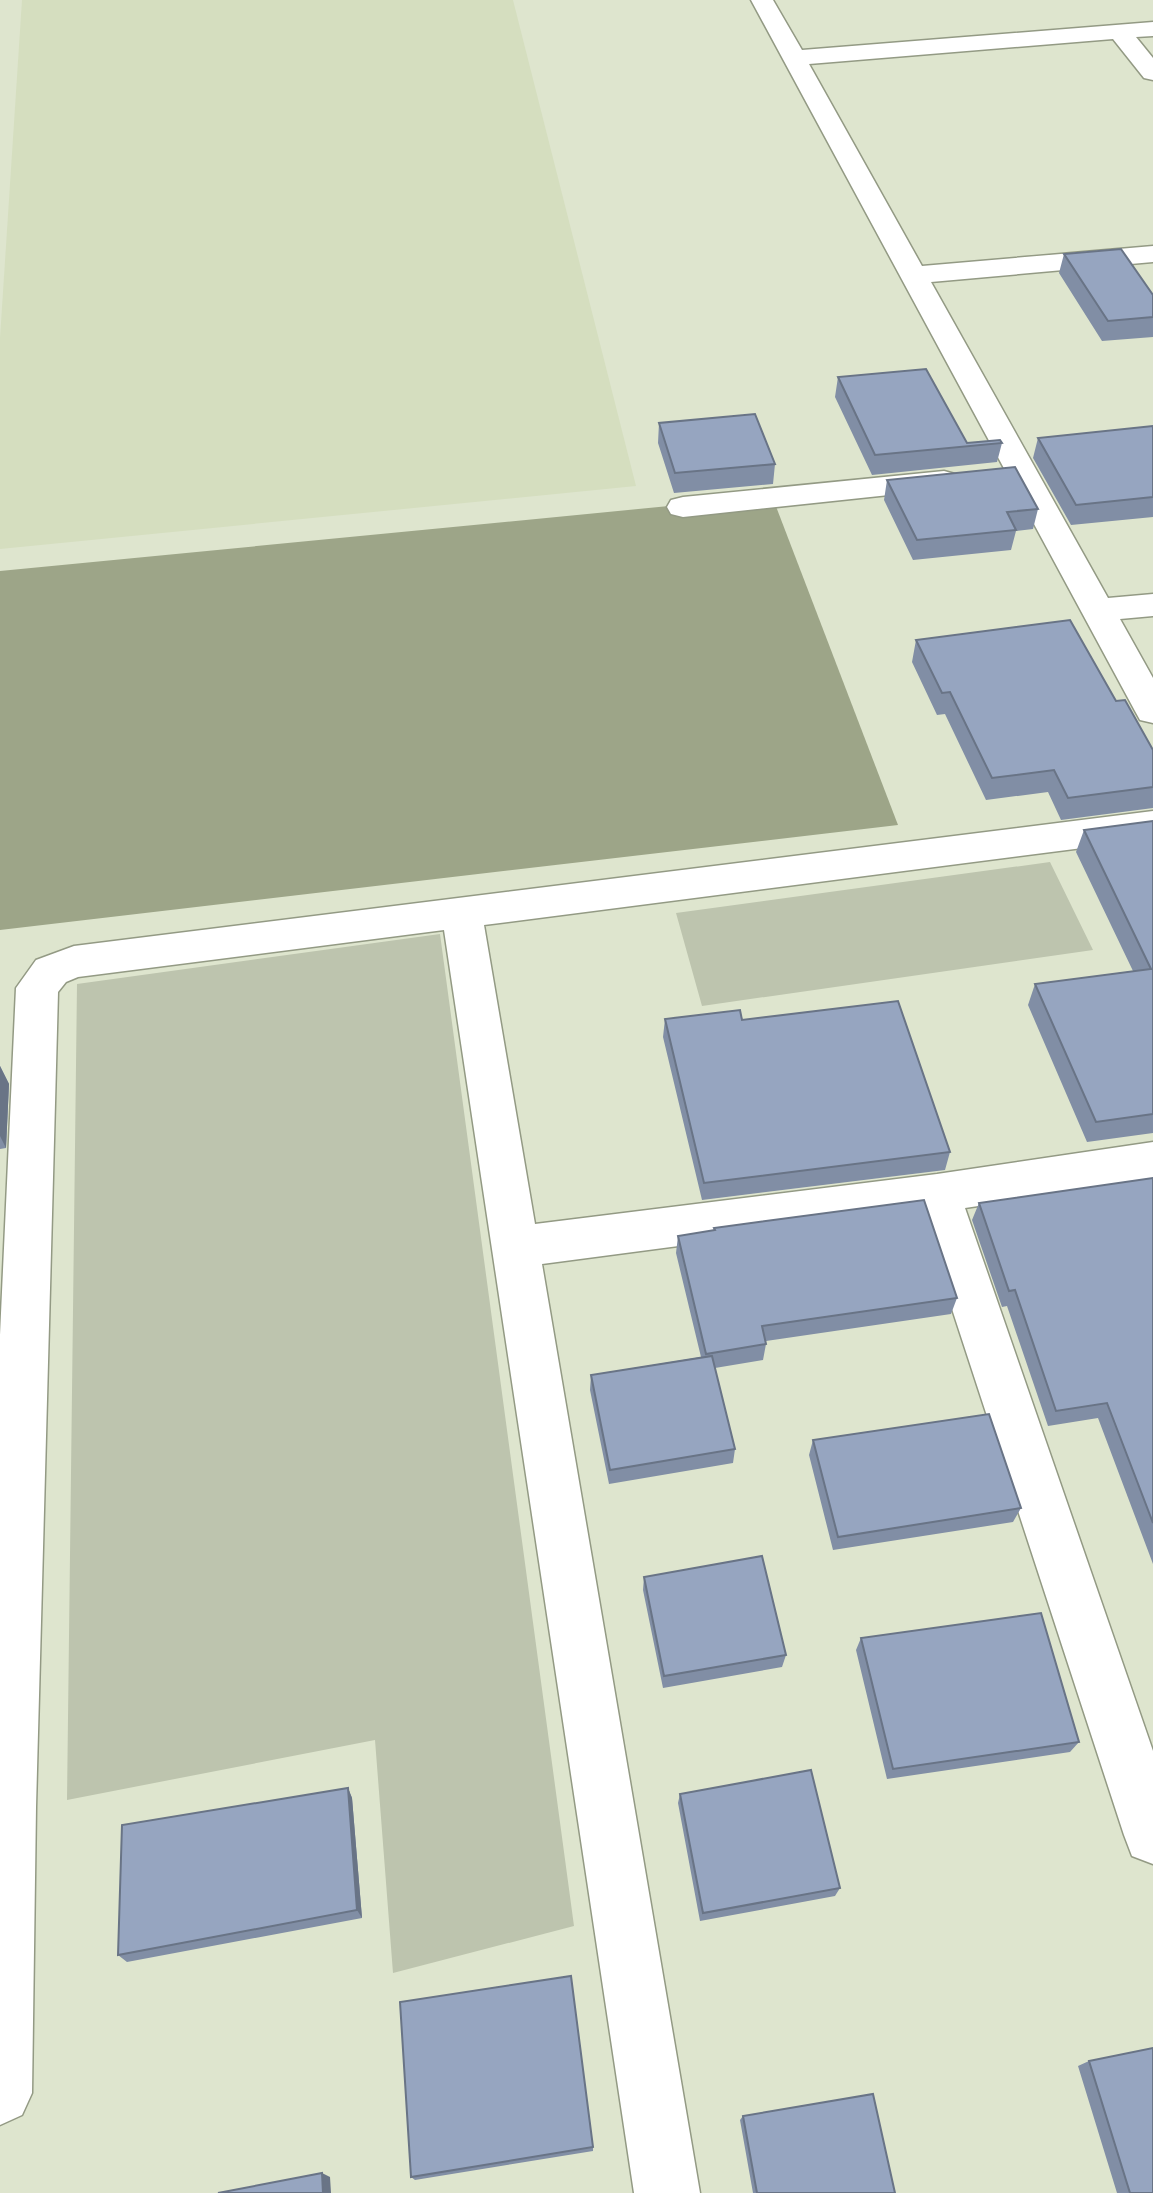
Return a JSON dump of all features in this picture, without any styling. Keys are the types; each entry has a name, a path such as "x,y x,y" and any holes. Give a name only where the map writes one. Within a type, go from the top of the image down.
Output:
{"street":[{"path":"762,0 913,275 1007,464 1098,610 1153,711"},
{"path":"794,58 1153,29"},
{"path":"1119,32 1153,73"},
{"path":"913,275 1153,254"},
{"path":"683,507 1007,464"},
{"path":"1098,610 1153,605"},
{"path":"0,2093 3,1808 37,988 51,971 74,962 1153,825"},
{"path":"462,913 667,2193"},
{"path":"514,1247 937,1193 1153,1161"},
{"path":"937,1193 1151,1821"}],"shaded area":[{"path":"22,0 513,0 636,486 0,549 0,338"},
{"path":"772,496 898,825 0,930 0,571"},
{"path":"1050,862 1093,950 702,1006 676,913"},
{"path":"440,934 574,1926 393,1973 375,1740 67,1800 77,984"}],"building":[{"path":"1121,249 1153,295 1153,317 1108,321 1064,254"},
{"path":"926,369 967,443 1000,440 1002,443 875,455 838,377"},
{"path":"755,414 775,464 675,473 659,423"},
{"path":"1153,426 1153,497 1076,505 1038,438"},
{"path":"1015,467 1038,509 1007,512 1016,530 917,540 887,480"},
{"path":"1070,620 1116,701 1125,700 1153,750 1153,787 1068,798 1054,770 992,778 950,692 942,693 916,640"},
{"path":"1153,821 1153,1114 1096,1122 1035,984 1151,969 1084,830"},
{"path":"898,1001 950,1152 704,1183 665,1019 740,1010 742,1020"},
{"path":"1153,1178 1153,1523 1107,1403 1056,1411 1015,1290 1009,1291 979,1203"},
{"path":"924,1200 957,1298 762,1326 766,1344 706,1354 678,1236 714,1228"},
{"path":"712,1356 735,1449 610,1470 591,1375"},
{"path":"989,1414 1021,1508 838,1537 813,1440"},
{"path":"762,1556 786,1655 664,1676 644,1577"},
{"path":"1041,1613 1079,1742 893,1769 861,1638"},
{"path":"811,1770 840,1888 703,1913 680,1794"},
{"path":"348,1788 357,1910 118,1955 122,1825"},
{"path":"571,1976 593,2147 411,2177 400,2002"},
{"path":"1153,2048 1153,2193 1130,2193 1089,2061"},
{"path":"873,2094 895,2193 757,2193 743,2116"},
{"path":"322,2173 323,2193 218,2193"}]}
